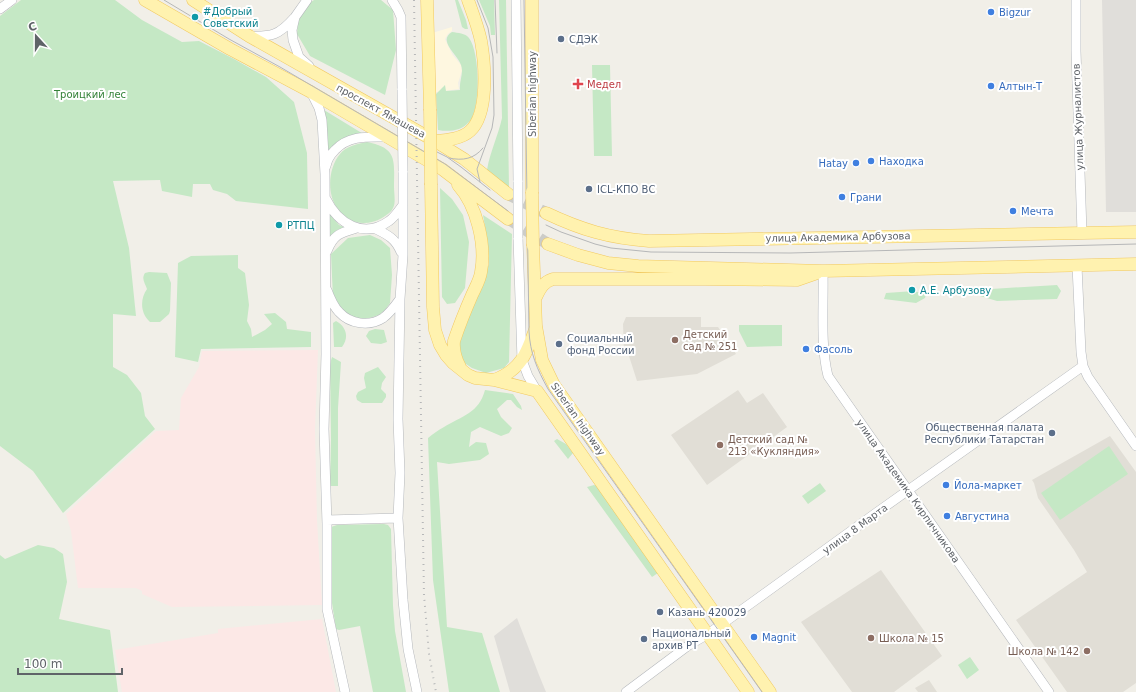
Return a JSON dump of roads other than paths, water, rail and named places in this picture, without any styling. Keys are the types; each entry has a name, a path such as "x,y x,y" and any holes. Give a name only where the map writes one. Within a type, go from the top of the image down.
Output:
{"main road":[{"name":"проспект Ямашева","path":"145,0 230,49 311,92 442,169 508,218"},
{"name":"проспект Ямашева","path":"193,0 249,36 435,141 472,165 508,194"},
{"path":"427,0 433,308 440,346 453,364 475,378 494,380 537,391"},
{"path":"435,141 462,136 470,131 476,124 481,114 484,99 481,42 468,0"},
{"name":"Siberian highway","path":"532,0 533,246 536,326 542,360 554,385 770,692"},
{"path":"442,169 466,194 475,215 482,239 481,274 454,341 453,350 456,360 462,370"},
{"name":"улица Академика Арбузова","path":"546,213 562,221 599,234 623,239 649,241 1136,232"},
{"path":"548,244 578,255 616,264 638,266 823,271 1136,264"},
{"path":"535,298 542,285 546,281 553,279 797,280 823,271"},
{"path":"494,380 512,371 522,360 530,346 536,326"},
{"name":"Siberian highway","path":"537,391 748,692"}],"street":[{"path":"0,9 12,0"},
{"path":"249,36 276,34 284,29 295,17 307,0"},
{"path":"392,0 401,17 404,204 400,299 398,518 403,600 408,649 417,692"},
{"name":"Siberian highway","path":"516,0 518,238 522,360 528,376 537,391"},
{"name":"улица Журналистов","path":"1076,0 1076,51 1082,233"},
{"path":"295,17 292,30 293,40 299,57 320,76"},
{"path":"311,92 319,108 322,120 325,174 326,354 324,429 327,520 327,608 345,692"},
{"name":"проспект Ямашева","path":"325,174 326,163 330,155 338,146 348,140 366,137 388,137"},
{"path":"325,196 330,208 337,216 346,223 357,228"},
{"path":"325,254 332,240 341,233 357,228 374,228 389,221 397,214 404,204"},
{"path":"374,228 388,235 397,242 403,255"},
{"path":"1077,266 1083,366 1095,387 1136,446"},
{"name":"улица Академика Кирпичникова","path":"823,271 824,350 825,365 828,376 1049,692"},
{"path":"325,285 339,312 349,320 360,323 371,322 382,318 390,312 400,299"},
{"name":"улица 8 Марта","path":"626,692 689,645 723,624 1083,366"},
{"path":"327,520 398,518"}],"tunnel":[{"path":"508,194 546,213"},
{"path":"509,219 548,244"}],"tram line":[{"path":"164,0 445,164 508,211"},
{"path":"477,0 488,28 493,57 494,115 492,128 477,169 480,182"},
{"path":"495,0 497,53"},
{"path":"524,0 529,331 535,361 548,389 762,692"},
{"path":"449,158 464,159 472,157 483,148"},
{"path":"431,149 447,157 490,190"},
{"path":"546,225 595,244 611,248 651,252 790,253 1136,244"}],"railway":[{"path":"414,0 424,595 429,654 436,692"}],"place":[{"name":"Bigzur","path":"991,12"},
{"name":"#Добрый Советский","path":"195,17"},
{"name":"СДЭК","path":"561,39"},
{"name":"Медел","path":"578,84"},
{"name":"Алтын-Т","path":"991,86"},
{"name":"Находка","path":"871,161"},
{"name":"Hatay","path":"856,163"},
{"name":"ICL-КПО ВС","path":"589,189"},
{"name":"Грани","path":"842,197"},
{"name":"Мечта","path":"1013,211"},
{"name":"РТПЦ","path":"279,225"},
{"name":"А.Е. Арбузову","path":"912,290"},
{"name":"Детский сад № 251","path":"675,340"},
{"name":"Социальный фонд России","path":"559,344"},
{"name":"Фасоль","path":"806,349"},
{"name":"Общественная палата Республики Татарстан","path":"1052,433"},
{"name":"Детский сад № 213 «Кукляндия»","path":"720,445"},
{"name":"Йола-маркет","path":"946,485"},
{"name":"Августина","path":"947,516"},
{"name":"Казань 420029","path":"660,612"},
{"name":"Magnit","path":"754,637"},
{"name":"Школа № 15","path":"871,638"},
{"name":"Национальный архив РТ","path":"644,639"},
{"name":"Школа № 142","path":"1087,651"}],"park label":[{"name":"Троицкий лес","path":"90,94"}]}
